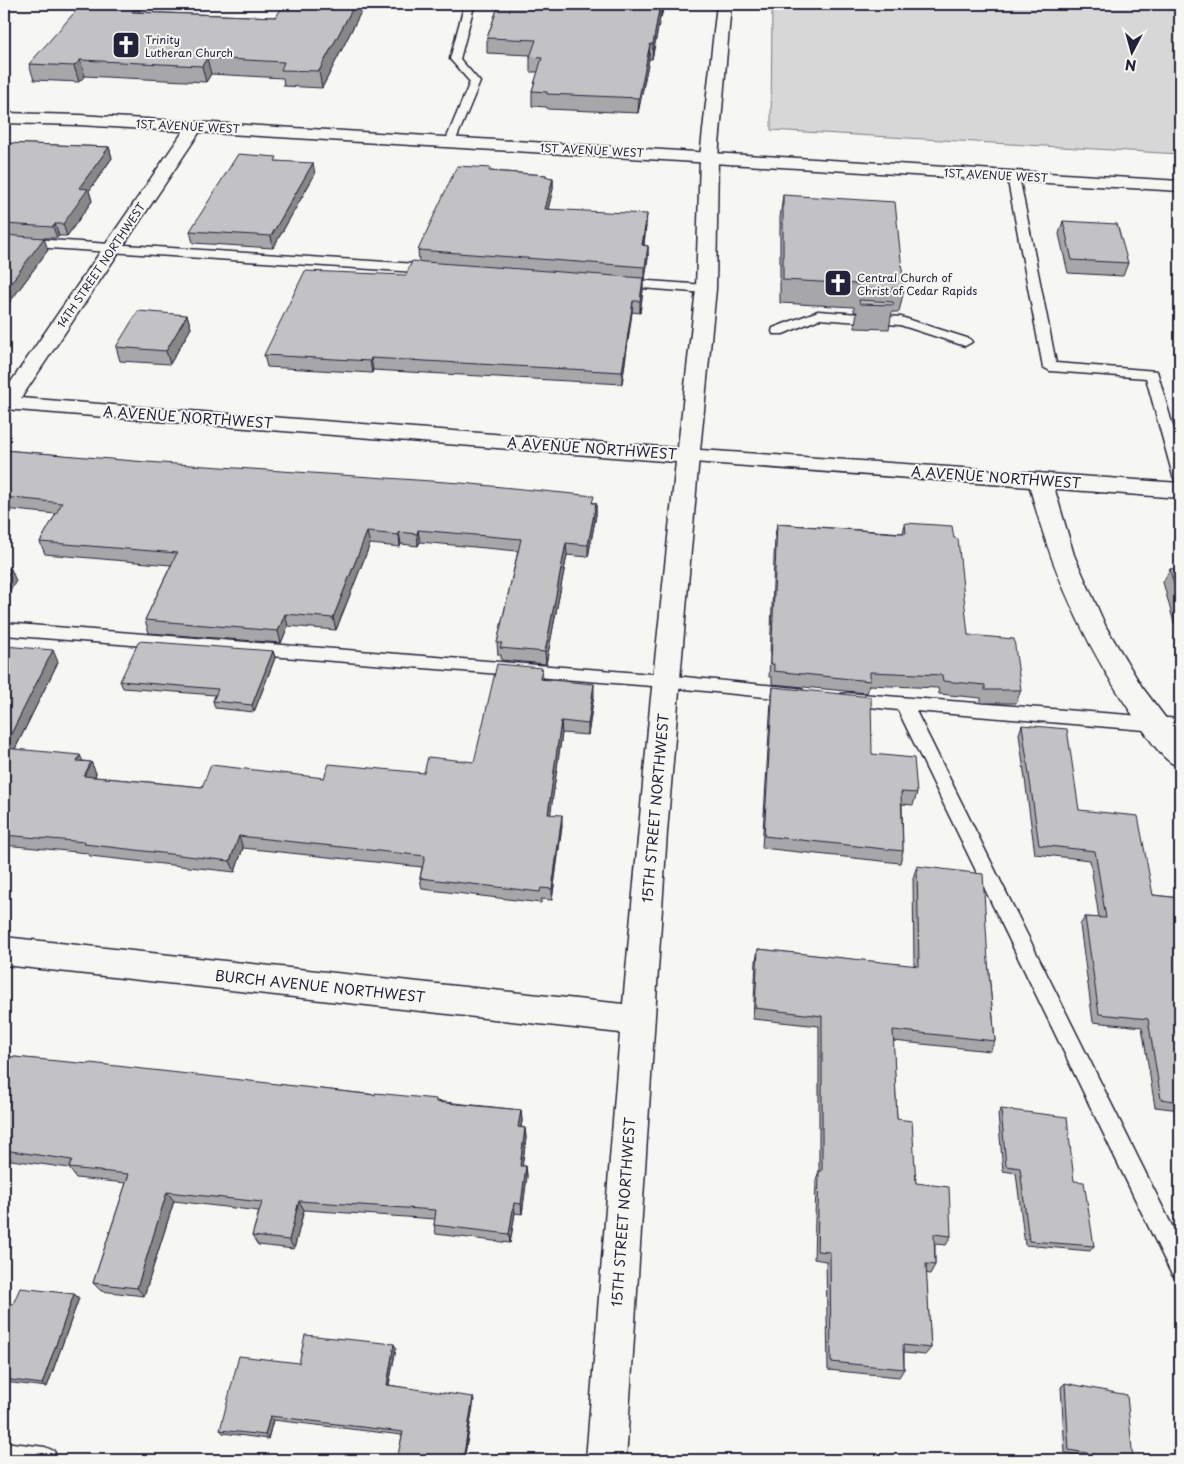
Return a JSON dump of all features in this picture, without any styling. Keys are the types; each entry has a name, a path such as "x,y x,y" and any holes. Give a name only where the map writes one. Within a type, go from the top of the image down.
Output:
{"street":[{"name":"15TH STREET NORTHWEST","path":"606,1460 637,1020 666,681 706,289 709,157 724,4"},
{"name":"1ST AVENUE WEST","path":"4,118 195,127 1180,186"},
{"name":"14TH STREET NORTHWEST","path":"5,403 113,249 195,127"},
{"name":"A AVENUE NORTHWEST","path":"5,403 688,456 1180,491"},
{"path":"1040,480 1048,521 1080,600 1112,664 1151,723 1180,756"},
{"name":"BURCH AVENUE NORTHWEST","path":"4,951 637,1020"}],"lane":[{"path":"450,142 475,82 455,59 468,10 473,4"},
{"path":"1013,176 1050,367 1152,374 1180,476"},
{"path":"4,241 449,270"},
{"path":"608,282 706,289"},
{"path":"778,331 818,315 901,321 965,342"},
{"path":"4,629 666,681 815,696"},
{"path":"835,698 1180,726"},
{"path":"904,705 1180,1267"},
{"path":"4,1455 45,1460"}],"shaded area":[{"path":"772,4 1180,4 1180,154 771,130"}],"building":[{"path":"82,4 138,5 132,12 276,17 284,4 355,4 319,71 281,70 284,62 207,58 202,66 80,60 74,66 29,64"},
{"path":"499,4 660,4 653,44 650,44 639,98 547,94 547,92 532,91 542,58 530,57 536,40 487,38"},
{"path":"4,143 109,147 79,188 88,189 63,224 55,224 53,227 4,224"},
{"path":"238,154 277,157 275,161 313,163 271,236 190,231"},
{"path":"457,166 491,168 489,171 546,175 546,177 553,178 545,209 647,214 642,245 648,246 645,267 418,250"},
{"path":"783,195 895,202 904,289 859,288 858,284 783,280"},
{"path":"1063,221 1117,224 1128,263 1072,260"},
{"path":"4,235 44,238 4,292"},
{"path":"412,261 643,278 640,301 633,301 622,372 371,358 370,361 264,355 305,271 406,275"},
{"path":"859,300 893,302 894,305 860,304"},
{"path":"138,311 187,315 166,351 116,347"},
{"path":"4,450 146,462 461,483 594,496 592,503 596,503 588,545 566,543 545,652 500,648 502,643 497,643 521,539 418,530 417,534 399,532 399,535 367,532 333,618 285,614 278,631 145,620 177,553 40,542 62,503 4,497"},
{"path":"905,523 952,526 954,538 958,539 968,635 1014,639 1021,690 985,690 985,685 943,681 942,675 870,672 870,681 774,671 774,664 771,664 777,524 906,533"},
{"path":"4,568 11,569 4,580"},
{"path":"1170,569 1180,569 1180,609"},
{"path":"139,641 273,651 252,705 213,701 218,689 120,681"},
{"path":"4,646 53,650 4,748"},
{"path":"497,664 542,668 540,679 594,684 588,724 561,721 548,814 562,815 552,889 541,888 540,892 420,878 425,856 239,836 230,861 84,844 85,842 4,835 4,748 80,755 77,761 91,762 84,776 202,787 211,765 324,778 329,764 424,773 428,757 474,762"},
{"path":"773,687 871,697 872,754 914,758 917,793 901,792 903,851 764,836"},
{"path":"1022,725 1067,729 1079,810 1138,816 1153,895 1180,898 1180,1102 1161,1099 1148,1019 1099,1014 1085,917 1106,918 1095,851 1039,845"},
{"path":"917,866 983,874 995,1041 893,1030 897,1119 912,1121 916,1183 949,1187 951,1236 934,1234 935,1265 926,1264 931,1348 903,1345 904,1369 831,1362 830,1252 817,1251 819,1171 822,1171 822,1016 755,1008 758,949 919,966"},
{"path":"4,1056 90,1063 375,1095 375,1093 436,1099 436,1102 521,1110 518,1127 525,1128 520,1166 526,1166 521,1204 514,1203 509,1234 434,1225 436,1210 299,1201 289,1240 252,1236 262,1202 167,1192 137,1288 93,1283 129,1174 69,1168 72,1160 4,1150"},
{"path":"1001,1109 1067,1117 1074,1181 1084,1182 1094,1246 1029,1241 1020,1168 1006,1166"},
{"path":"20,1288 74,1294 42,1384 4,1379 4,1304 13,1304"},
{"path":"305,1335 394,1344 387,1385 473,1397 463,1460 397,1459 403,1432 270,1416 265,1435 220,1430 239,1356 299,1363"},
{"path":"1065,1383 1127,1395 1133,1460 1069,1450"}],"place":[{"name":"Trinity Lutheran Church","path":"126,45"},
{"name":"Central Church of Christ of Cedar Rapids","path":"838,283"}]}
